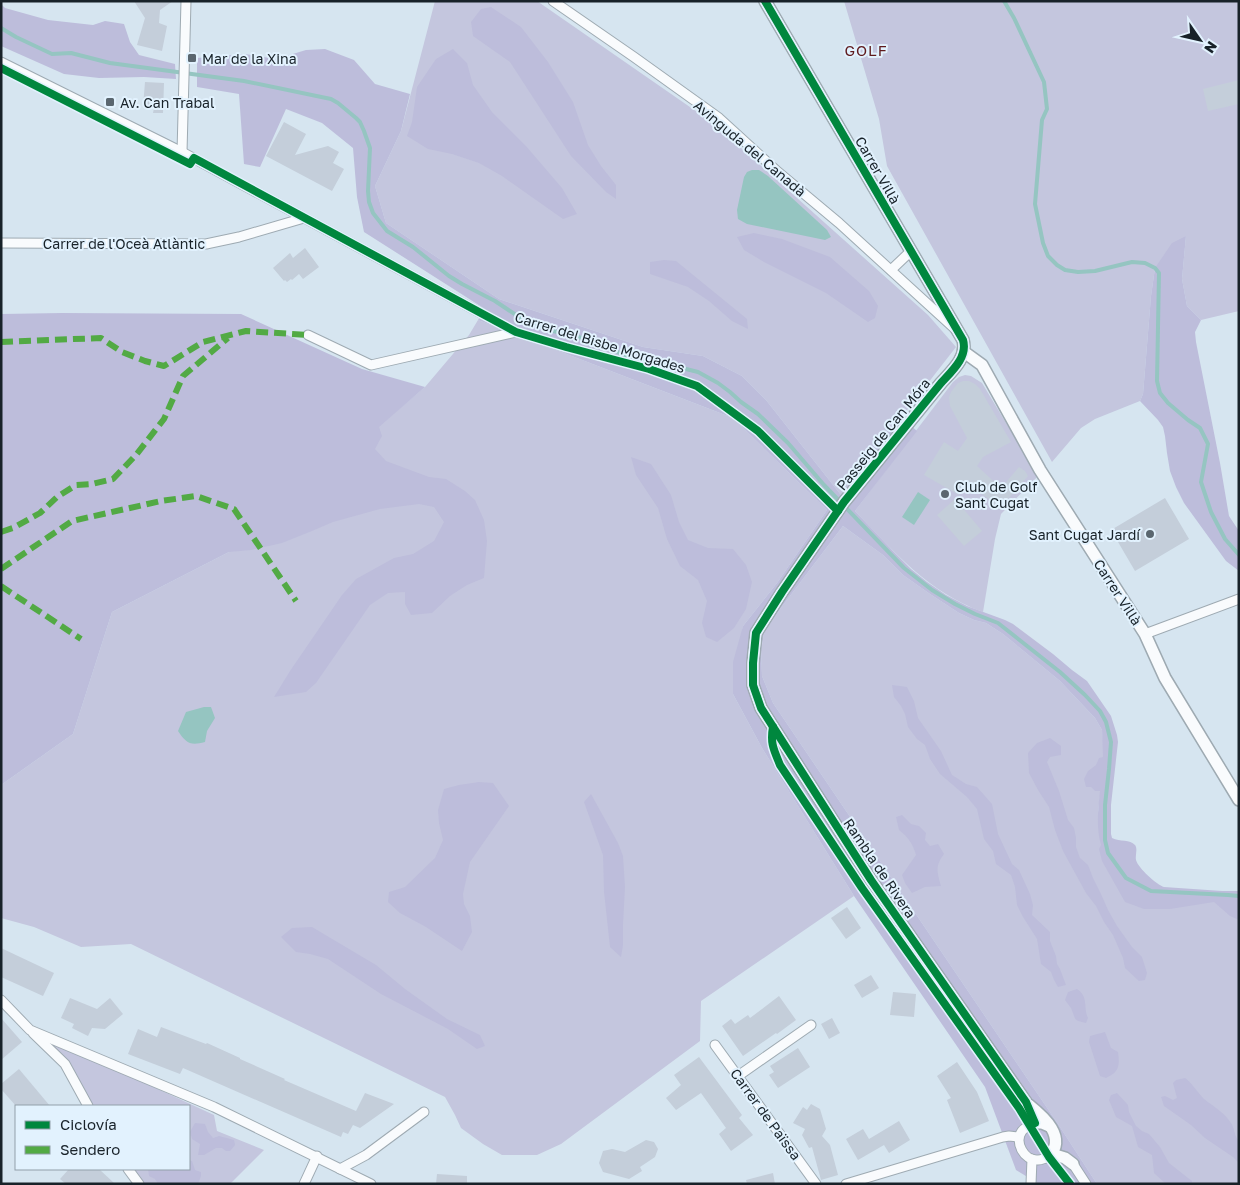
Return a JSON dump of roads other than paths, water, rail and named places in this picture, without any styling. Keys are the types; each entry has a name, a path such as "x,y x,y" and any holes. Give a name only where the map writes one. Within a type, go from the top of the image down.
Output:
{"street":[{"path":"182,152 186,1"},
{"name":"Avinguda del Canadà","path":"553,1 719,118 958,331"},
{"name":"Carrer Villà","path":"766,1 958,331 963,340 964,352 982,365 1040,470 1145,634 1165,678 1239,800"},
{"name":"Carrer del Bisbe Morgades","path":"1,62 182,152 516,332 650,369 697,386 758,431 840,507"},
{"name":"Carrer de l'Oceà Atlàntic","path":"1,243 206,244 239,237 304,218"},
{"path":"891,270 911,251"},
{"path":"308,335 371,364 516,332"},
{"name":"Passeig de Can Móra","path":"756,633 840,507 955,367 964,352"},
{"path":"1145,634 1239,599"},
{"name":"Rambla de Rivera","path":"756,633 753,685 761,708 871,880 1026,1102"},
{"path":"1,1000 65,1064 87,1105"},
{"path":"738,1076 811,1025"},
{"path":"30,1030 214,1107 317,1156 370,1184"},
{"name":"Carrer de Païssa","path":"715,1045 816,1184"},
{"path":"1026,1102 1034,1123"},
{"path":"1026,1102 1040,1114 1053,1130 1056,1140 1055,1147 1050,1155"},
{"path":"340,1169 366,1154 424,1112"},
{"path":"1049,1126 1042,1123 1034,1123 1026,1127 1019,1137 1022,1151 1026,1156 1038,1160 1050,1155 1065,1158 1073,1164 1086,1184"},
{"path":"846,1184 1003,1137 1019,1137"},
{"path":"304,1184 317,1156"},
{"path":"1031,1184 1032,1159"},
{"path":"129,1170 139,1184"}],"waterway":[{"path":"1004,1 1044,82 1047,109 1042,120 1035,204 1043,243 1048,256 1065,270 1078,272 1095,271 1132,262 1145,263 1155,268 1159,273 1157,381 1160,393 1168,403 1200,428 1208,444 1201,482 1211,512 1225,539 1239,555"},
{"path":"1,28 52,54 71,53 110,63 244,81 331,99 338,103 360,122 364,131 370,148 369,202 373,213 387,231 413,247 449,276 495,301 525,321 549,330 586,339 635,359 698,372 730,392 758,414 788,443 824,485 904,568 932,590 955,604 998,623 1060,672 1100,711 1106,722 1111,742 1105,805 1105,840 1108,853 1126,878 1151,891 1239,896"}],"place":[{"name":"Mar de la Xina","path":"192,58"},
{"name":"Av. Can Trabal","path":"110,102"},
{"name":"Club de Golf Sant Cugat","path":"945,494"},
{"name":"Sant Cugat Jardí","path":"1150,534"}],"district":[{"name":"GOLF","path":"866,50"}]}
